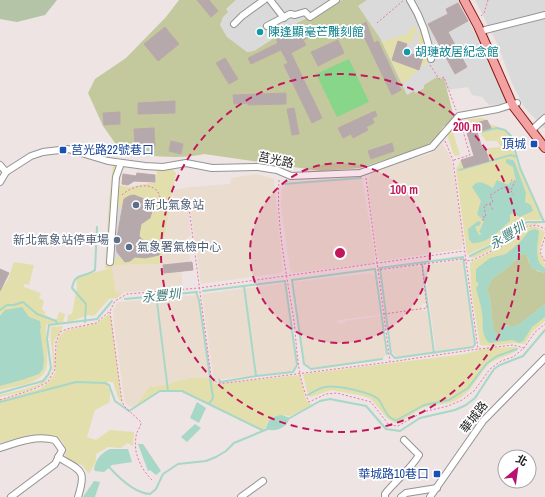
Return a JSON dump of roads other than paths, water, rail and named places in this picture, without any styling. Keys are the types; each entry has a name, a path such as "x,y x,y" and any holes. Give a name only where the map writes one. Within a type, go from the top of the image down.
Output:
{"main road":[{"path":"464,0 481,31 515,104 545,148"},
{"path":"471,0 485,30 515,104 545,140"}],"street":[{"path":"234,24 242,16 264,0"},
{"path":"270,0 284,18"},
{"path":"267,26 290,14 295,15 305,12 310,18 336,0"},
{"path":"410,0 428,35 431,59"},
{"path":"485,30 545,15"},
{"name":"莒光路","path":"0,182 6,172 31,156 54,150 68,149 108,161 163,167 186,163 212,168 228,169 258,167 277,170 290,176 352,174 432,147 459,116 515,104"},
{"path":"534,128 545,118"},
{"path":"110,262 116,177 121,163"},
{"path":"0,165 6,172"},
{"name":"華城路","path":"430,497 483,421 545,358"},
{"path":"0,448 30,439 44,437 56,440 62,450 55,464 11,497"},
{"path":"385,497 384,494 400,476 412,466 419,455 404,440"},
{"path":"58,457 80,471 84,481 78,497"},
{"path":"241,497 263,480"},
{"path":"401,497 406,493 437,488"}],"waterway":[{"path":"480,132 497,128 505,130 511,136 520,168 544,222"},
{"path":"459,170 511,155 517,157"},
{"path":"283,184 361,178"},
{"name":"永豐圳","path":"470,256 506,238 527,222 545,222"},
{"path":"85,322 86,304 72,288 73,283 78,277 95,270 97,227"},
{"path":"379,268 463,257 475,344 473,347 395,358 391,354 380,268"},
{"path":"422,263 434,353"},
{"path":"375,269 387,354"},
{"name":"永豐圳","path":"292,280 375,269"},
{"path":"292,280 304,364 311,369 382,359"},
{"path":"244,286 256,376 293,372 297,365 285,281"},
{"name":"永豐圳","path":"203,291 285,281"},
{"path":"196,292 199,300 213,398 209,404"},
{"name":"永豐圳","path":"125,299 197,292"},
{"path":"159,296 157,302 168,391"},
{"name":"永豐圳","path":"0,393 43,381 48,375 51,368 47,339 49,325 97,319 112,301"},
{"path":"0,310 7,305 14,305 23,302 37,314 56,321 57,324"},
{"path":"288,419 320,401 330,399 366,406 386,429 400,431 420,418 455,410 466,405 475,398 494,369 523,356 545,330"},
{"path":"308,395 325,387 345,388 362,392 379,400 388,416 397,420 424,405 449,400 468,388 487,363 497,356 517,349"},
{"path":"219,380 221,382 256,376"},
{"path":"0,402 76,382 105,383 109,385 115,401 129,411 160,391 182,391 262,430"},
{"path":"109,467 122,480 133,488 150,494 156,489 163,474 178,464 206,461 226,451 234,443 270,428"}],"place":[{"name":"陳逢顯毫芒雕刻館","path":"260,32"},
{"name":"胡璉故居紀念館","path":"407,52"},
{"name":"頂城","path":"534,144"},
{"name":"莒光路22號巷口","path":"63,150"},
{"name":"新北氣象站","path":"136,205"},
{"name":"新北氣象站停車場","path":"117,240"},
{"name":"氣象署氣檢中心","path":"129,247"},
{"name":"華城路10巷口","path":"437,474"}]}
